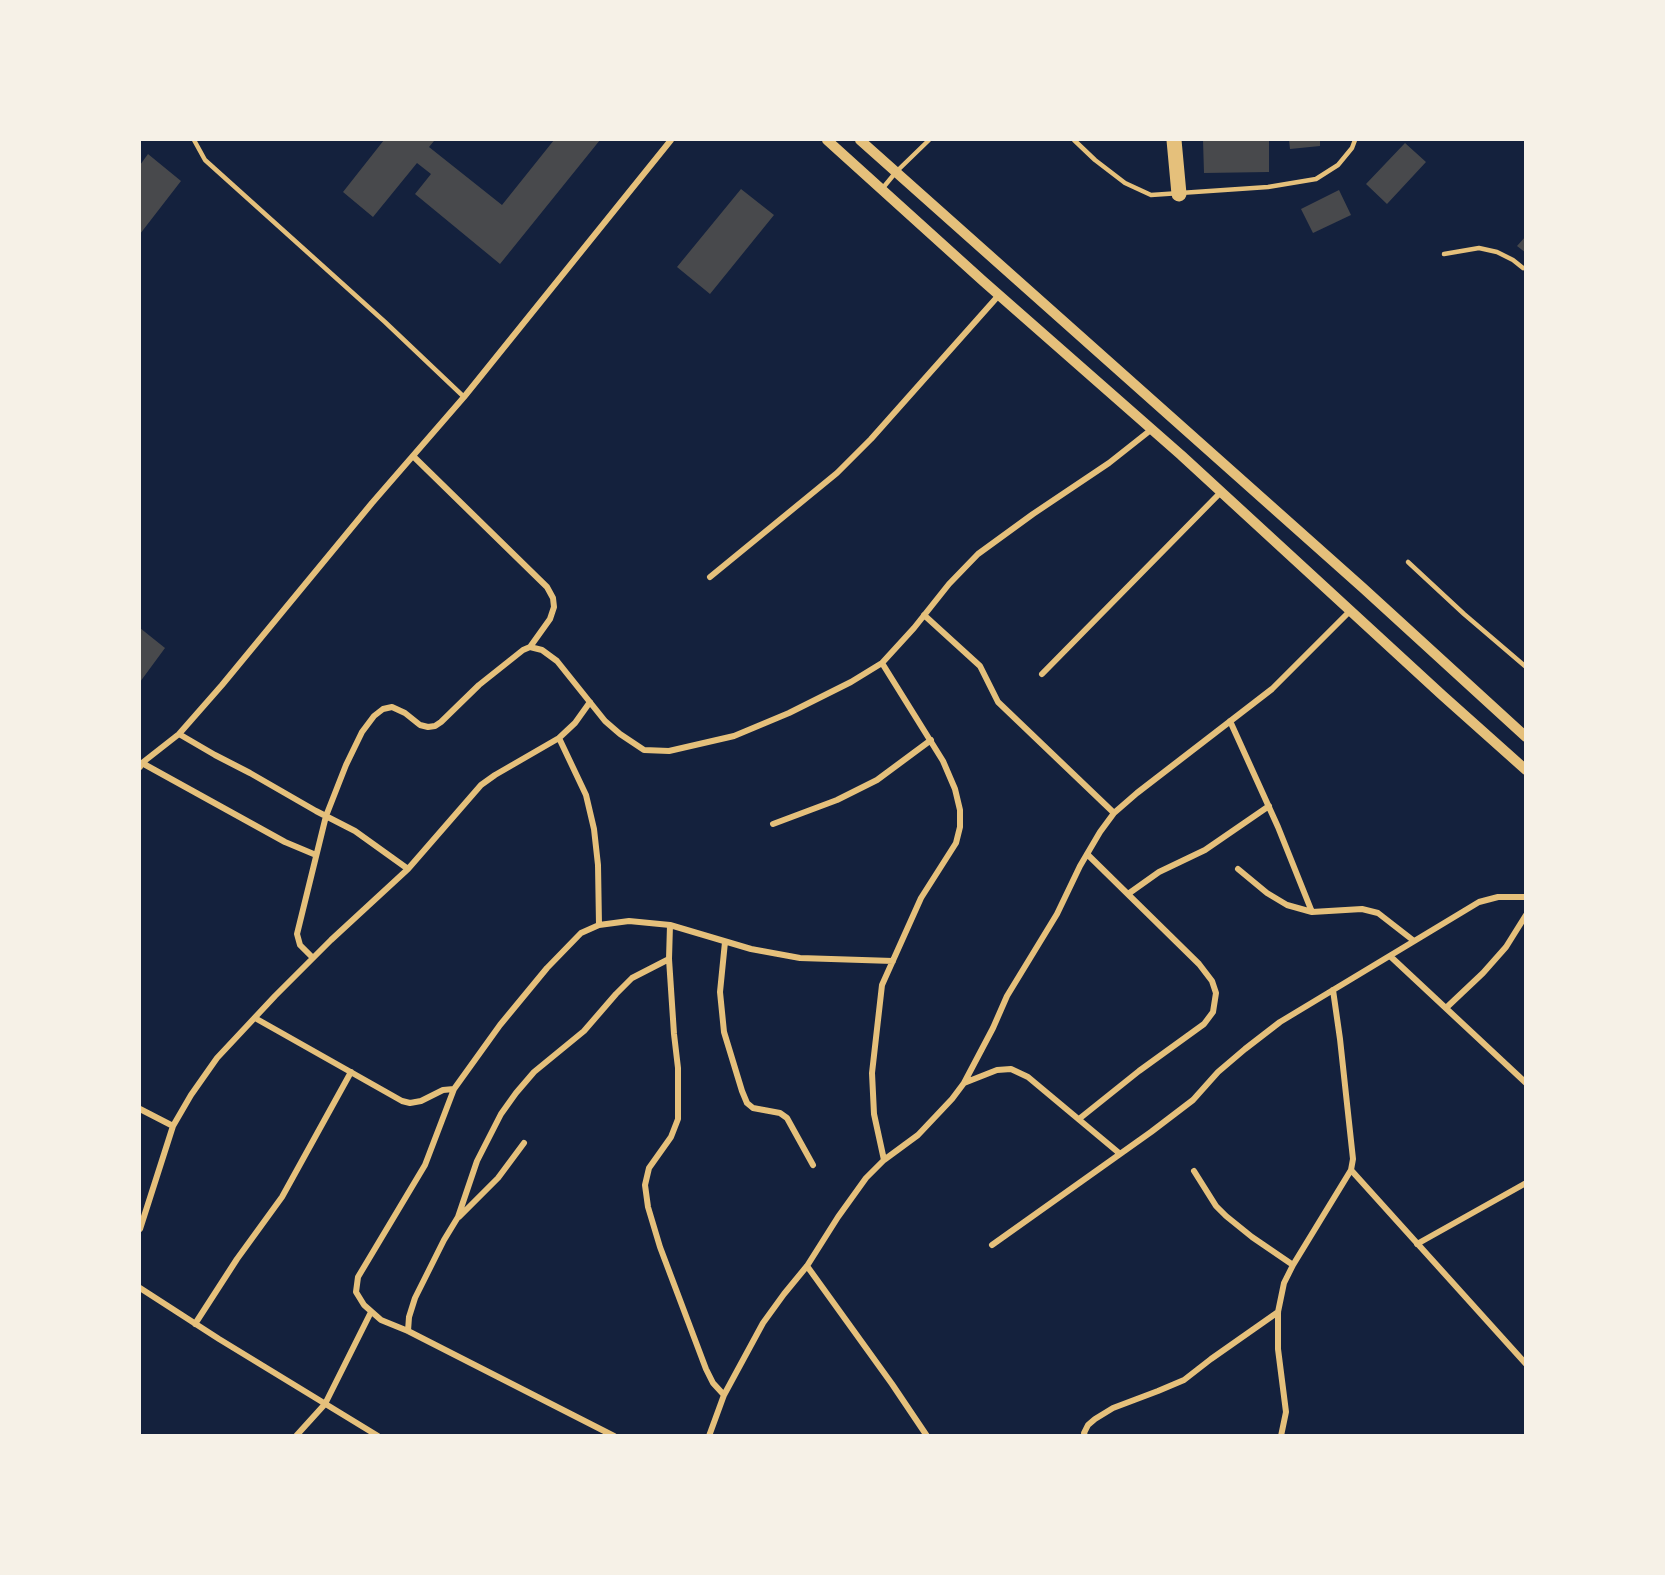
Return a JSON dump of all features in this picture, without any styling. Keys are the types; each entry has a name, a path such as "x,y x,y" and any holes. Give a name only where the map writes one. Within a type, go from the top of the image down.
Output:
{"main road":[{"path":"1174,140 1179,194"}],"street":[{"path":"316,855 285,842 140,765 179,734 464,397 671,140"},
{"path":"827,140 1152,429 1526,770"},
{"path":"860,140 1328,556 1526,737"},
{"path":"710,577 837,473 871,439 999,295"},
{"path":"530,647 542,650 557,661 605,722 644,750 669,751 734,736 789,713 851,682 882,663 949,584 978,554 1109,463 1152,429"},
{"path":"313,958 300,945 297,934 316,855 326,816 358,740 374,716 383,709 392,707 405,713 420,725 435,726 479,685 530,647 550,619 554,607 553,598 547,587 412,456"},
{"path":"1042,674 1221,492"},
{"path":"710,1436 724,1395 763,1323 807,1266 838,1217 866,1179 884,1160 918,1135 964,1083 1007,996 1057,914 1087,854 1114,813 1272,689 1350,611"},
{"path":"924,615 980,666 998,702 1114,813"},
{"path":"882,663 943,761 955,789 960,810 960,827 956,843 921,898 882,985 872,1073 874,1114 884,1160"},
{"path":"140,1229 173,1126 217,1058 313,958 408,869 481,785 559,738 575,723 590,702"},
{"path":"1230,721 1269,806 1312,912"},
{"path":"179,734 355,831 408,869"},
{"path":"559,738 586,795 594,829 598,865 599,925"},
{"path":"773,824 837,800 877,780 931,740"},
{"path":"1128,894 1159,872 1204,850 1269,806"},
{"path":"1079,1119 1139,1071 1204,1024 1213,1012 1216,993 1212,981 1199,964 1087,854"},
{"path":"1238,869 1287,905 1312,912 1362,909 1378,913 1414,941"},
{"path":"992,1245 1193,1100 1218,1072 1280,1022 1479,902 1498,897 1526,897"},
{"path":"1446,1008 1483,973 1506,947 1526,915"},
{"path":"614,1436 408,1331 381,1320 364,1305 356,1292 358,1277 425,1165 454,1089 500,1025 547,968 580,933 599,925 629,921 670,925 751,949 800,958 893,961"},
{"path":"670,925 669,959 678,1068 678,1119 671,1137 649,1168 645,1185 648,1207 660,1247 706,1369 713,1383 724,1395"},
{"path":"725,942 720,992 724,1032 742,1091 747,1103 753,1108 780,1113 787,1118 813,1165"},
{"path":"1390,956 1526,1083"},
{"path":"408,1331 414,1298 458,1217 477,1161 501,1114 534,1072 584,1031 632,978 669,959"},
{"path":"1281,1436 1286,1412 1278,1349 1278,1312 1284,1282 1351,1170 1353,1159 1333,990"},
{"path":"255,1018 402,1101 410,1103 421,1101 443,1089 454,1089"},
{"path":"964,1083 998,1070 1011,1069 1028,1077 1119,1154"},
{"path":"195,1324 237,1259 282,1197 351,1072"},
{"path":"140,1109 173,1126"},
{"path":"458,1217 498,1178 524,1143"},
{"path":"1351,1170 1526,1364"},
{"path":"1194,1171 1216,1206 1226,1216 1293,1265"},
{"path":"1417,1244 1526,1183"},
{"path":"807,1266 927,1436"},
{"path":"140,1288 378,1436"},
{"path":"296,1436 325,1404 371,1312"},
{"path":"1085,1436 1088,1425 1095,1419 1113,1408 1184,1380 1278,1312"}],"lane":[{"path":"194,140 206,160 464,397"},
{"path":"882,189 929,140"},
{"path":"1074,140 1125,183 1151,195 1268,187 1316,179 1338,165 1352,148 1355,140"},
{"path":"1444,254 1479,248 1497,252 1523,268"},
{"path":"1408,562 1526,667"}],"building":[{"path":"384,140 434,141 429,147 502,205 554,140 600,140 500,264 415,194 431,174 417,163 373,217 343,192"},
{"path":"1203,140 1269,140 1269,172 1204,173"},
{"path":"1289,140 1320,140 1320,146 1290,149"},
{"path":"1405,143 1426,162 1387,204 1366,184"},
{"path":"148,154 181,181 140,234 140,165"},
{"path":"741,189 774,215 710,294 677,267"},
{"path":"1339,190 1351,215 1313,233 1301,209"},
{"path":"1526,236 1526,253 1517,246"},
{"path":"140,628 165,648 140,682"}]}
